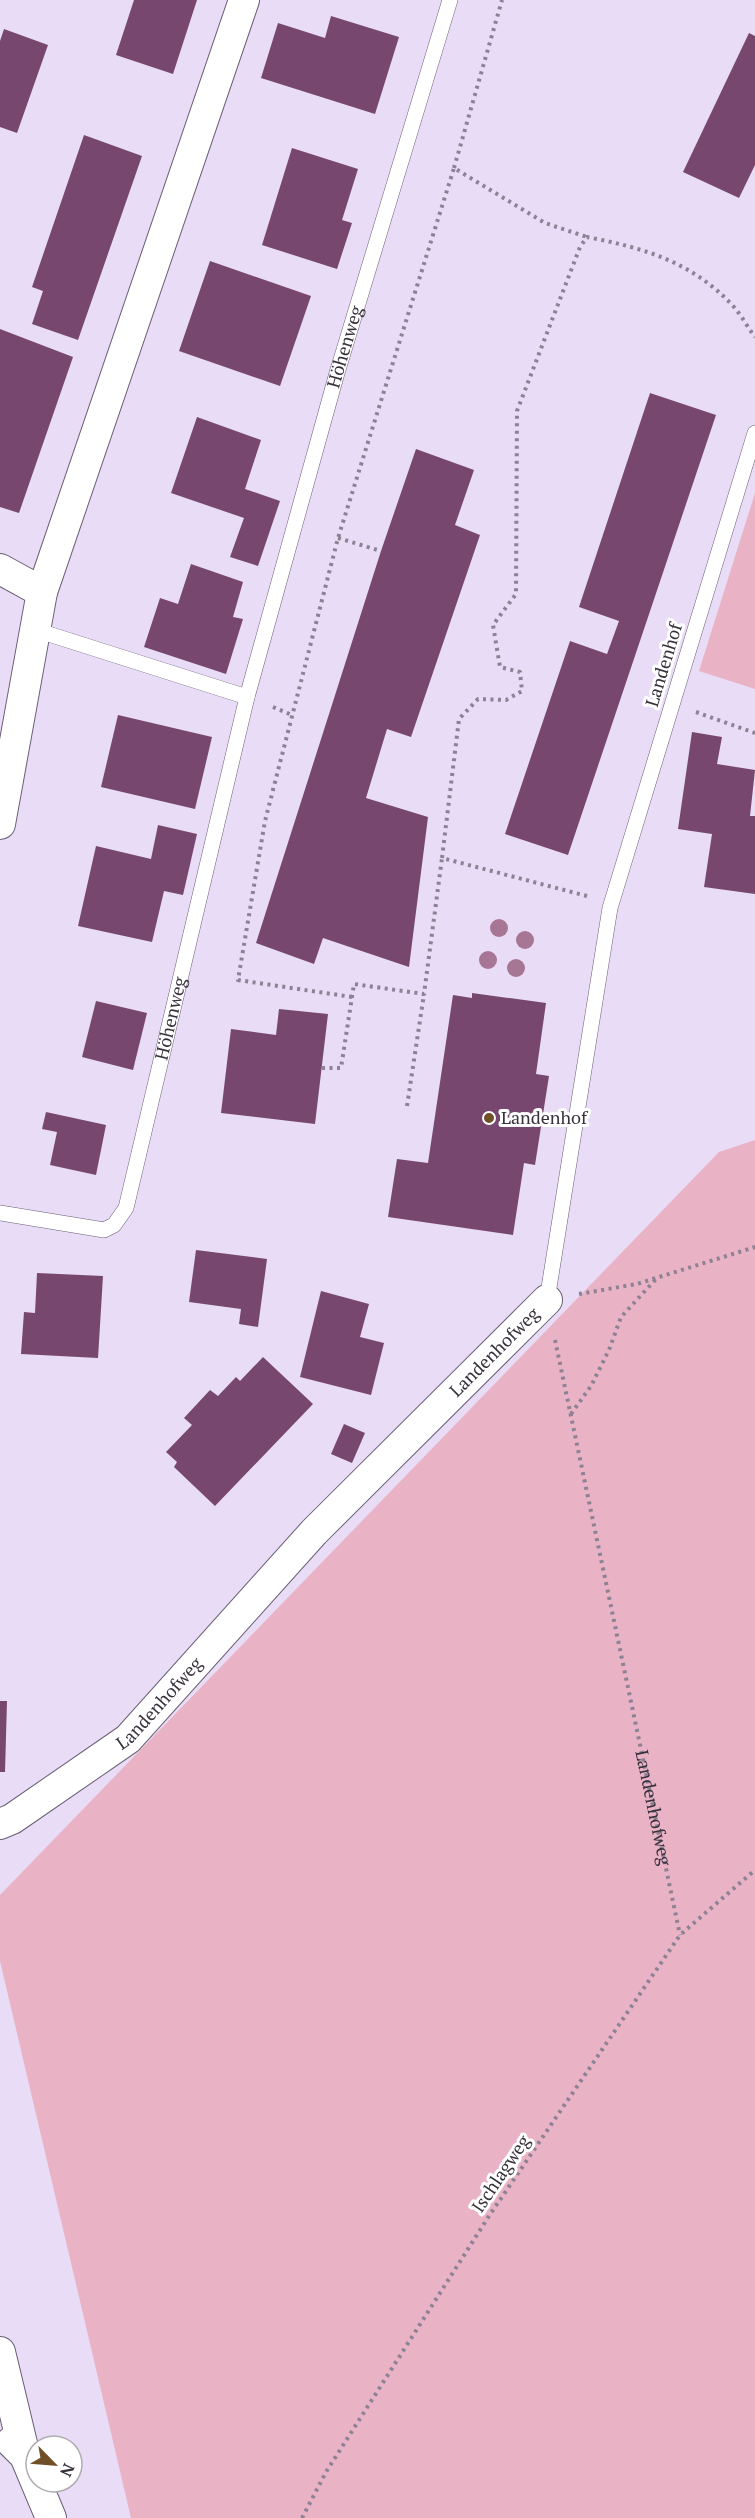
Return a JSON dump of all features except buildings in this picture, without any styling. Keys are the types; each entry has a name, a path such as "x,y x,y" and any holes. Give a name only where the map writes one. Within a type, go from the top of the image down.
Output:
{"street":[{"path":"0,824 42,592 244,0"},
{"path":"0,569 42,592"},
{"name":"Landenhofweg","path":"0,1824 12,1820 128,1739 314,1532 547,1300"},
{"path":"0,2352 24,2452"},
{"path":"0,2431 24,2455"},
{"path":"41,2494 51,2518"}],"lane":[{"name":"Höhenweg","path":"0,1213 104,1230 114,1225 126,1208 247,697 337,373 450,0"},
{"name":"Landenhof","path":"547,1300 612,903 755,433"},
{"path":"36,630 247,697"}],"path":[{"path":"352,997 238,980 265,821 338,538 454,168 502,0"},
{"path":"454,168 545,223 587,237 634,246 692,270 734,307 755,338"},
{"path":"407,1106 424,994 459,719 478,699 506,700 522,691 520,672 500,667 493,625 516,594 517,411 551,319 580,247 587,237"},
{"path":"338,538 381,551"},
{"path":"672,704 755,733"},
{"path":"442,858 612,903"},
{"path":"322,1068 340,1068 354,984 424,994"},
{"path":"547,1300 637,1284 755,1247"},
{"path":"570,1414 591,1386 609,1350 621,1317 657,1278"},
{"name":"Landenhofweg","path":"547,1300 680,1935"},
{"name":"Ischlagweg","path":"302,2518 327,2472 489,2216 680,1935 755,1870"}],"shaded area":[{"path":"755,493 755,689 699,671"},
{"path":"755,1140 755,2518 131,2518 0,1961 0,1895 719,1152"}],"place":[{"name":"Landenhof","path":"489,1118"}]}
